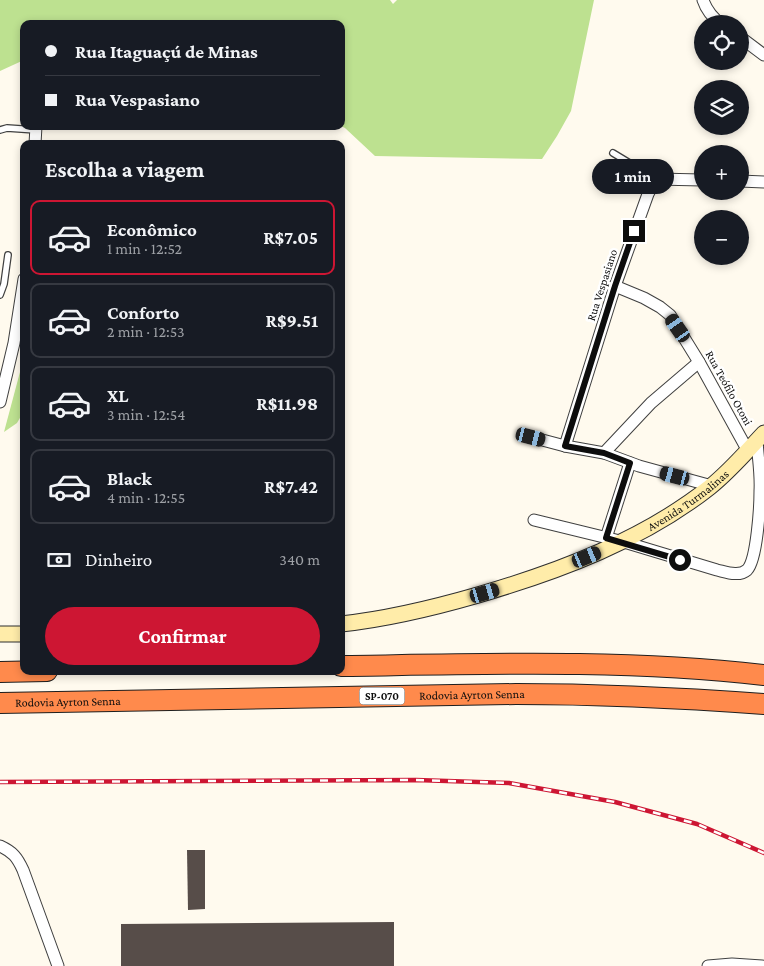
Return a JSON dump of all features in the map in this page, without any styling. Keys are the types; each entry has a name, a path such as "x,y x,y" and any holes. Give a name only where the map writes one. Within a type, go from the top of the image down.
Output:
{"highway":[{"path":"345,666 585,664 666,667 764,674"},
{"path":"0,672 20,672"},
{"name":"Rodovia Ayrton Senna","path":"0,703 590,694 764,704"}],"street":[{"path":"702,0 712,15"},
{"path":"749,44 764,55"},
{"path":"656,179 694,180"},
{"name":"Rua Vespasiano","path":"565,446 615,286 648,194 656,179"},
{"path":"749,181 764,182"},
{"name":"Rua Teófilo Otoni","path":"615,286 644,298 660,307 670,316 699,362 756,441"},
{"path":"0,402 14,343 20,305"},
{"path":"604,453 650,403 699,362"},
{"path":"531,437 565,446 604,453 639,466 712,486"},
{"path":"534,520 624,542 717,570 741,573 747,570 752,562 755,548 760,499 756,441"},
{"name":"Avenida Turmalinas","path":"345,624 401,616 451,603 519,583 624,542 671,514 712,486 756,441"},
{"path":"606,538 630,463"},
{"path":"0,634 20,634"},
{"path":"0,846 9,850 18,858 24,870 58,966"},
{"path":"708,966 732,964 762,966"}],"lane":[{"path":"0,130 20,128"},
{"path":"613,153 656,179"},
{"path":"0,295 8,255"}],"green space":[{"path":"0,0 390,0 393,4 397,0 594,0 571,111 542,159 375,156 345,128 345,20 20,20 20,62 0,71"},
{"path":"20,372 20,418 17,423 4,432"}],"building":[{"path":"187,850 205,850 205,909 188,910"},
{"path":"394,922 394,966 121,966 121,924"}],"railway":[{"path":"0,782 416,780 509,783 615,802 697,824 764,853"}],"route":[{"path":"634,231 565,446 604,453 630,463 606,538 680,560"}]}
